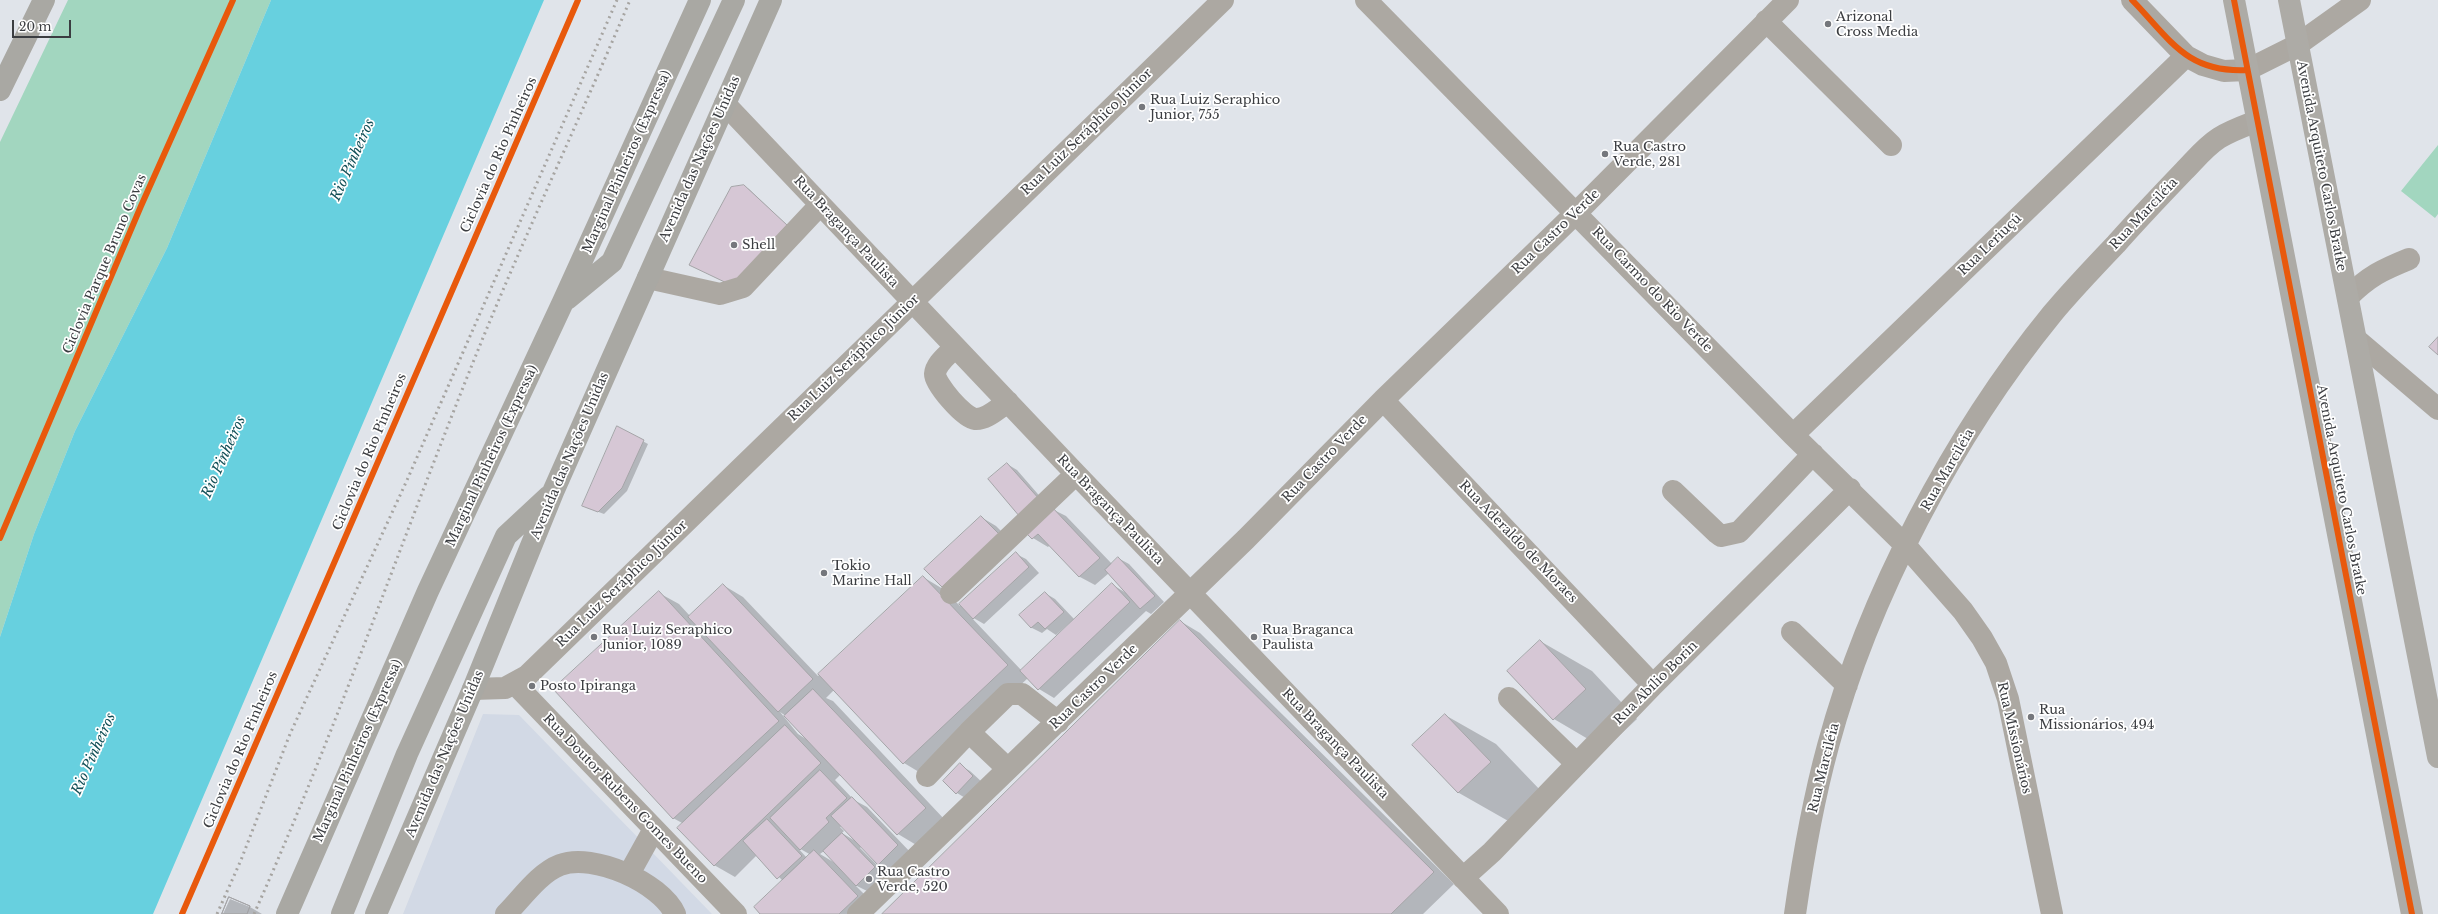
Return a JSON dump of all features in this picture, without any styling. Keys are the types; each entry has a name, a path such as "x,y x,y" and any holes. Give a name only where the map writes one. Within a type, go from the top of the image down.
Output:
{"highway":[{"path":"28,35 40,0"},
{"path":"0,90 44,0"},
{"name":"Marginal Pinheiros (Expressa)","path":"287,914 428,591 564,302 700,0"},
{"path":"564,302 612,262 734,0"},
{"name":"Avenida das Nações Unidas","path":"376,914 473,690 553,492 771,0"},
{"path":"342,914 407,754 506,536 553,492"}],"main road":[{"name":"Avenida Arquiteto Carlos Bratke","path":"2234,0 2246,70 2412,914"},
{"name":"Avenida Arquiteto Carlos Bratke","path":"2289,0 2438,752"}],"street":[{"name":"Rua Luiz Seráphico Júnior","path":"473,690 505,688 515,684 527,676 1223,0"},
{"name":"Rua Carmo do Rio Verde","path":"1366,0 1577,212 1793,435 1850,489 1905,545"},
{"name":"Rua Castro Verde","path":"858,914 1190,594 1383,400 1577,212 1788,0"},
{"path":"2132,0 2186,56 2211,68 2224,71 2246,70 2297,45 2360,0"},
{"path":"1766,21 1890,145"},
{"name":"Rua Leriuçú","path":"1793,435 2186,56"},
{"name":"Rua Bragança Paulista","path":"725,104 1190,594 1498,914"},
{"name":"Rua Marciléia","path":"1795,914 1815,800 1828,746 1847,685 1873,615 1905,545 1971,430 2014,365 2052,314 2148,207 2208,146 2236,129 2257,121"},
{"path":"648,278 720,294 738,290 743,287 820,205"},
{"path":"2348,297 2366,279 2409,259"},
{"path":"2357,340 2438,409"},
{"path":"955,347 937,366 935,375 938,385 966,416 975,419 985,417 1008,402"},
{"name":"Rua Aderaldo de Moraes","path":"1383,400 1653,684"},
{"path":"1673,491 1721,536 1734,534 1739,532 1813,454"},
{"path":"951,593 1076,474"},
{"name":"Rua Abílio Borin","path":"1464,878 1577,764 1653,684 1850,489"},
{"name":"Rua Missionários","path":"1905,545 1963,611 1982,638 1996,663 2008,700 2052,914"},
{"path":"1792,632 1847,685"},
{"name":"Rua Doutor Rubens Gomes Bueno","path":"515,684 736,914"},
{"path":"928,776 969,732 1008,694 1016,692 1022,694 1058,722"},
{"path":"1509,698 1577,764"},
{"path":"969,732 1008,769"},
{"path":"629,874 654,829"},
{"path":"506,914 547,872 561,864 584,861 629,874 664,900 674,914"}],"shaded area":[{"path":"483,714 519,715 712,914 403,914"}],"green space":[{"path":"68,0 271,0 167,248 75,431 34,534 0,637 0,142"},
{"path":"2438,145 2438,214 2435,218 2401,191"}],"water":[{"name":"Rio Pinheiros","path":"271,0 544,0 153,914 0,914 0,637 34,534 75,431 167,248"}],"building":[{"name":"Shell","path":"744,185 787,225 733,286 689,265 731,187"},
{"path":"2438,337 2438,355 2429,347"},
{"path":"617,426 644,440 622,488 598,512 582,506"},
{"path":"1007,463 1040,500 1020,517 988,479"},
{"path":"1051,506 1100,558 1079,577 1038,534 1032,539 1024,531"},
{"path":"981,516 999,534 942,587 924,569"},
{"path":"1016,552 1029,567 973,619 959,604"},
{"path":"1118,557 1155,596 1140,609 1105,570"},
{"path":"923,576 1008,665 903,764 818,674"},
{"path":"1112,583 1130,602 1038,690 1020,671"},
{"path":"723,584 813,679 778,712 688,617"},
{"path":"659,591 779,721 673,819 553,689"},
{"path":"1045,592 1064,612 1045,629 1038,622 1031,628 1019,615"},
{"path":"1180,620 1434,872 1391,914 882,914"},
{"path":"1540,640 1586,689 1553,720 1507,671"},
{"path":"813,689 926,808 897,835 784,716"},
{"path":"1445,714 1491,762 1458,793 1412,745"},
{"path":"785,725 821,763 714,866 677,828"},
{"path":"960,763 973,776 956,794 943,781"},
{"path":"820,770 847,798 826,818 829,822 800,850 770,818"},
{"path":"852,797 898,845 878,865 831,816"},
{"path":"767,819 802,856 777,879 743,841"},
{"path":"842,833 875,867 856,886 823,851"},
{"path":"814,850 858,896 839,914 760,914 754,907"},
{"path":"229,897 250,906 247,914 222,914"},
{"path":"229,897 250,906 247,914 222,914"}],"railway":[{"path":"217,914 241,860 290,734 408,478 617,0"},
{"path":"254,914 341,706 476,355 513,266 630,0"}],"cycle path":[{"name":"Ciclovia Parque Bruno Covas","path":"0,538 141,206 233,0"},
{"name":"Ciclovia do Rio Pinheiros","path":"182,914 578,0"},
{"path":"2132,0 2169,40 2181,51 2194,59 2209,66 2226,69 2247,70"},
{"path":"2234,0 2412,914"}],"place":[{"name":"Arizonal Cross Media","path":"1828,24"},
{"name":"Rua Luiz Seraphico Junior, 755","path":"1142,107"},
{"name":"Rua Castro Verde, 281","path":"1605,154"},
{"name":"Shell","path":"734,245"},
{"name":"Tokio Marine Hall","path":"824,573"},
{"name":"Rua Luiz Seraphico Junior, 1089","path":"594,637"},
{"name":"Rua Braganca Paulista","path":"1254,637"},
{"name":"Posto Ipiranga","path":"532,686"},
{"name":"Rua Missionários, 494","path":"2031,717"},
{"name":"Rua Castro Verde, 520","path":"869,879"}]}
